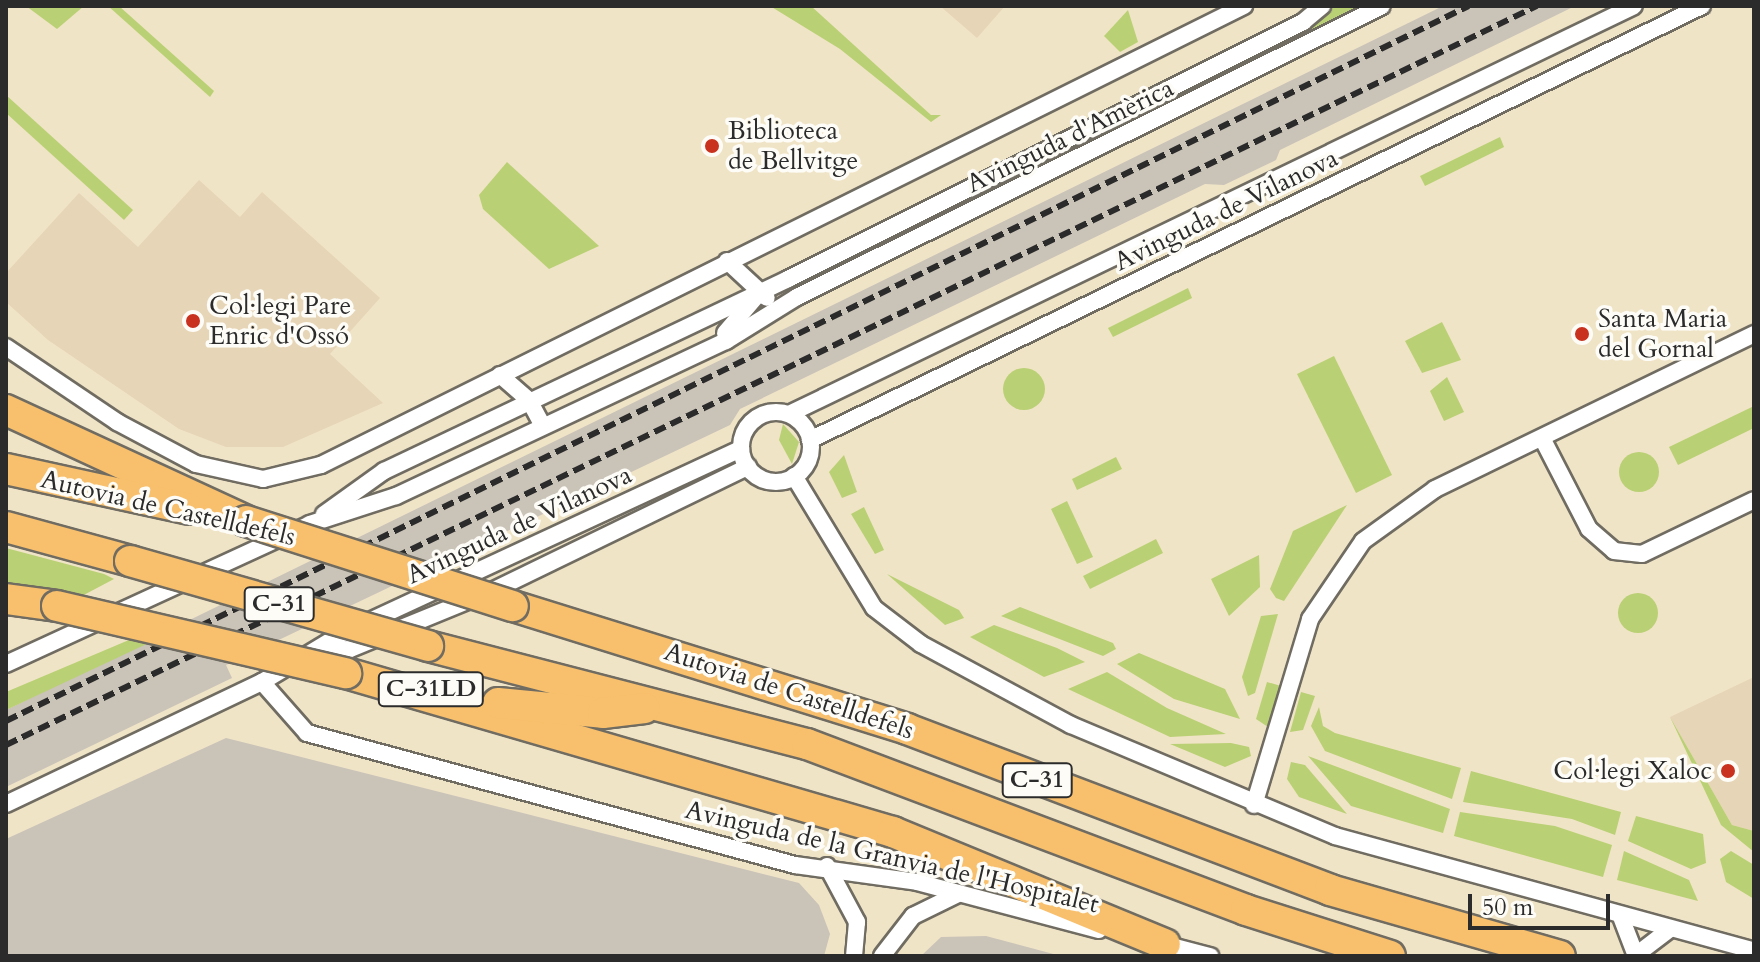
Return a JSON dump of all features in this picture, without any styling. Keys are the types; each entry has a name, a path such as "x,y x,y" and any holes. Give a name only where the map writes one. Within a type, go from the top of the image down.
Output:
{"highway":[{"path":"6,410 246,521"},
{"name":"Autovia de Castelldefels","path":"6,469 246,521 893,724 1330,890 1560,956"},
{"name":"Autovia de Castelldefels","path":"6,527 428,646 667,706 902,777 1246,910 1390,956"},
{"name":"C-31LD","path":"6,599 57,606 346,673 516,706 603,713 667,706"},
{"path":"346,673 893,832 1165,944"}],"street":[{"name":"Avinguda d'Amèrica","path":"6,347 117,422 196,464 263,479 321,465 1244,6"},
{"name":"Avinguda d'Amèrica","path":"310,524 384,471 760,292 1303,22 1322,6"},
{"name":"Avinguda d'Amèrica","path":"6,664 310,524 396,496 701,349 1382,6"},
{"name":"Avinguda de Vilanova","path":"789,414 1634,6"},
{"path":"1664,25 1672,6"},
{"name":"Avinguda de Vilanova","path":"810,440 1702,6"},
{"path":"727,261 778,308"},
{"name":"Avinguda d'Amèrica","path":"701,349 737,326 760,292"},
{"path":"1254,805 1310,619 1342,566 1391,515 1754,334"},
{"path":"500,375 529,400 542,424"},
{"path":"789,414 810,440 807,462 794,476 772,481 748,467 741,449 759,416 789,414"},
{"path":"1542,438 1589,529 1614,551 1649,551 1754,500"},
{"name":"Avinguda de Vilanova","path":"9,803 741,449"},
{"name":"Avinguda de Vilanova","path":"321,650 350,649 490,592 748,467"},
{"path":"794,476 874,608 921,644 1071,725 1254,805 1434,867 1754,951"},
{"name":"Avinguda de la Granvia de l'Hospitalet","path":"262,682 307,733 795,865 827,866 958,894 1210,956"},
{"path":"827,866 857,922 854,956"},
{"path":"882,956 913,916 958,894"},
{"path":"1621,917 1636,956 1670,929"}],"shaded area":[{"path":"940,6 1005,6 977,38"},
{"path":"1443,6 1575,6 1280,150 1276,160 1224,185 1205,184 740,409 730,425 226,665 232,678 6,787 6,710"},
{"name":"Col·legi Pare Enric d'Ossó","path":"199,180 240,217 262,192 380,298 330,354 383,403 283,447 226,447 179,429 48,340 6,302 6,273 79,193 138,247"},
{"name":"Col·legi Xaloc","path":"1754,677 1754,831 1732,825 1670,717"},
{"path":"226,738 799,883 819,905 830,934 824,956 6,956 6,839"},
{"path":"986,936 1061,956 921,956 941,937"}],"green space":[{"path":"26,6 84,6 57,29"},
{"path":"108,6 119,6 214,91 210,97"},
{"path":"770,6 811,6 931,115 941,115 931,122 840,49"},
{"path":"1336,6 1367,6 1298,40 1295,35"},
{"path":"1128,10 1138,42 1120,52 1104,36"},
{"path":"6,95 133,210 124,220 6,113"},
{"path":"1500,137 1504,147 1425,186 1420,176"},
{"path":"507,162 599,246 549,269 483,209 479,195"},
{"path":"1188,288 1192,298 1113,337 1108,328"},
{"path":"1442,322 1461,360 1422,373 1405,341"},
{"path":"1334,356 1392,475 1356,493 1297,374"},
{"path":"1024,368 1039,374 1045,389 1039,404 1024,410 1009,404 1003,389 1009,374"},
{"path":"1447,377 1464,412 1444,421 1430,391"},
{"path":"1754,406 1754,428 1678,465 1669,447"},
{"path":"783,424 799,442 792,464 779,440"},
{"path":"1639,452 1653,458 1659,472 1653,486 1639,492 1625,486 1619,472 1625,458"},
{"path":"844,455 857,492 842,498 829,472"},
{"path":"1116,457 1122,469 1077,490 1072,479"},
{"path":"1067,501 1093,557 1077,564 1051,509"},
{"path":"1347,505 1284,601 1276,598 1270,589 1293,531"},
{"path":"864,507 884,550 875,554 851,514"},
{"path":"1156,539 1163,553 1090,589 1083,576"},
{"path":"6,548 114,579 80,597 6,585"},
{"path":"1259,555 1260,587 1229,616 1211,579"},
{"path":"887,574 959,610 964,618 945,625"},
{"path":"1638,593 1652,599 1658,613 1652,627 1638,633 1624,627 1618,613 1624,599"},
{"path":"1020,607 1113,643 1116,649 1103,656 1001,616"},
{"path":"1278,614 1255,693 1248,696 1242,677 1261,616"},
{"path":"994,625 1057,648 1085,662 1044,677 970,637"},
{"path":"136,637 153,641 6,710 6,692"},
{"path":"1139,653 1225,689 1240,719 1174,699 1117,664"},
{"path":"1107,672 1167,708 1226,734 1170,737 1068,689"},
{"path":"1267,682 1281,686 1268,727 1256,719"},
{"path":"1301,692 1315,696 1303,730 1290,732"},
{"path":"1319,707 1323,726 1335,733 1461,768 1452,799 1325,751 1311,726"},
{"path":"1670,717 1732,825 1754,831 1754,852 1721,825"},
{"path":"1231,743 1249,747 1251,756 1225,767 1170,744"},
{"path":"1308,756 1450,809 1443,833 1351,806"},
{"path":"1291,762 1305,765 1347,814 1299,797 1287,779"},
{"path":"1471,771 1621,812 1615,835 1572,819 1463,802"},
{"path":"1460,812 1555,826 1612,845 1603,877 1454,836"},
{"path":"1636,816 1703,834 1706,863 1691,869 1628,841"},
{"path":"1624,851 1689,880 1698,901 1617,880"},
{"path":"1731,851 1754,865 1754,899 1726,882 1720,859"}],"railway":[{"path":"6,721 1469,6"},
{"path":"6,745 1537,6"}],"place":[{"name":"Biblioteca de Bellvitge","path":"712,146"},
{"name":"Col·legi Pare Enric d'Ossó","path":"193,321"},
{"name":"Santa Maria del Gornal","path":"1582,334"},
{"name":"Col·legi Xaloc","path":"1728,771"}]}
